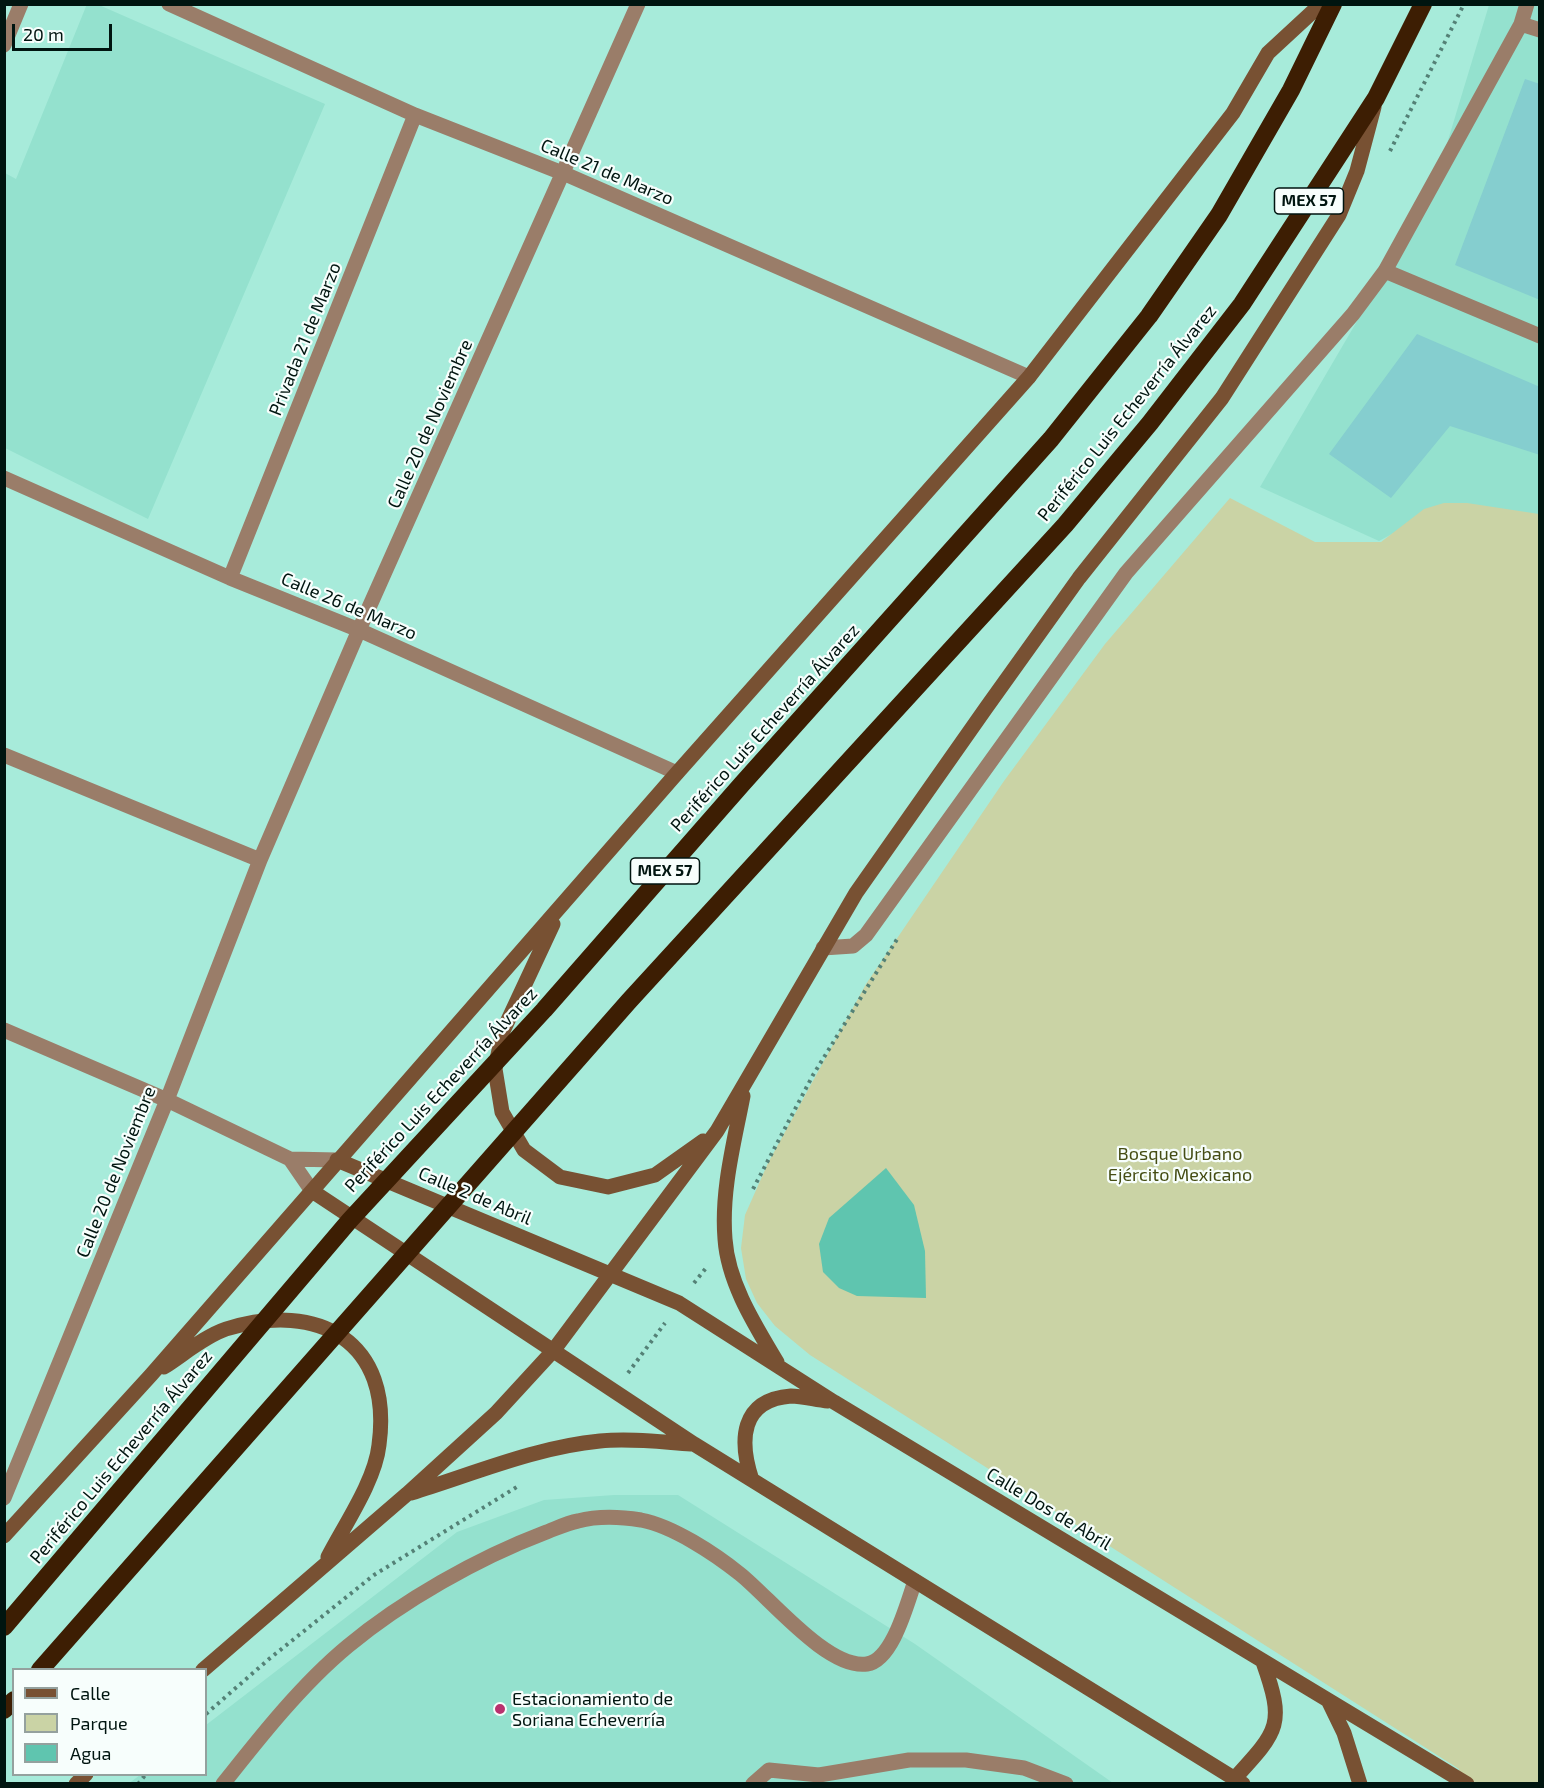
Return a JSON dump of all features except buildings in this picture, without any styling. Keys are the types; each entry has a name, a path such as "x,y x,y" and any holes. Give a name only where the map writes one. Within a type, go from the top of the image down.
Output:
{"highway":[{"name":"Periférico Luis Echeverría Álvarez","path":"4,1627 350,1220 544,1010 742,784 1051,439 1149,316 1219,215 1291,90 1333,4"},
{"name":"Periférico Luis Echeverría Álvarez","path":"42,1668 629,1001 1065,525 1150,423 1242,304 1376,98 1423,4"}],"street":[{"path":"4,45 21,4"},
{"name":"Calle 21 de Marzo","path":"169,4 415,115 565,174 1029,377"},
{"name":"Calle 20 de Noviembre","path":"4,1498 167,1100 260,860 358,630 565,174 638,4"},
{"path":"4,1536 151,1375 561,908 677,772 1029,377 1233,113 1268,53 1321,4"},
{"path":"824,948 853,946 866,935 1126,573 1353,314 1385,271 1521,24 1527,4"},
{"path":"1521,24 1539,30"},
{"name":"Periférico Luis Echeverría Álvarez","path":"204,1668 407,1494 496,1413 553,1351 717,1131 856,892 1078,579 1235,379 1339,215 1357,171 1376,98"},
{"name":"Privada 21 de Marzo","path":"230,578 415,115"},
{"path":"1385,271 1539,336"},
{"name":"Calle 26 de Marzo","path":"4,478 230,578 358,630 677,772"},
{"path":"4,755 260,860"},
{"path":"561,908 503,1031 495,1069 502,1112 524,1150 560,1177 608,1187 655,1175 717,1131"},
{"name":"Calle 2 de Abril","path":"4,1029 167,1100 290,1159 338,1160 609,1273"},
{"path":"745,1085 728,1179 725,1241 737,1286 748,1312 779,1365"},
{"name":"Calle 2 de Abril","path":"290,1159 312,1191 553,1351"},
{"name":"Calle Dos de Abril","path":"609,1273 679,1303 834,1402 1467,1784"},
{"path":"151,1375 225,1329 268,1320 315,1323 349,1340 368,1365 380,1391 382,1414 379,1448 365,1487 324,1565"},
{"path":"553,1351 694,1444 1236,1782 1273,1730 1277,1713 1275,1696 1263,1662"},
{"path":"752,1480 743,1443 747,1426 757,1409 777,1398 794,1396 834,1402"},
{"path":"407,1494 540,1451 577,1444 602,1440 694,1444"},
{"path":"223,1784 255,1744 348,1646 444,1581 505,1548 578,1521 610,1518 642,1521 676,1532 739,1573 831,1655 850,1663 867,1664 880,1658 890,1646 915,1581"},
{"path":"1328,1700 1344,1733 1360,1784"},
{"path":"753,1784 769,1770 819,1775 909,1760 966,1760 1024,1768 1066,1784"}],"shaded area":[{"path":"87,4 99,5 325,104 148,519 5,448 5,173 16,179"},
{"path":"1489,5 1539,5 1539,528 1444,506 1379,541 1260,487 1432,193"},
{"path":"614,1495 678,1495 915,1644 1113,1783 128,1784 139,1776 207,1776 207,1724 457,1532 544,1500"}],"green space":[{"name":"Bosque Urbano Ejército Mexicano","path":"1230,498 1315,542 1381,542 1424,509 1444,503 1467,503 1539,514 1539,1783 1454,1783 1459,1769 810,1355 775,1326 757,1303 746,1279 741,1248 745,1215 768,1163 866,984 1004,781 1105,644"}],"water":[{"path":"886,1168 914,1205 925,1251 926,1298 857,1296 839,1288 823,1272 819,1244 829,1218"}],"place":[{"name":"Estacionamiento de Soriana Echeverría","path":"500,1709"}]}
